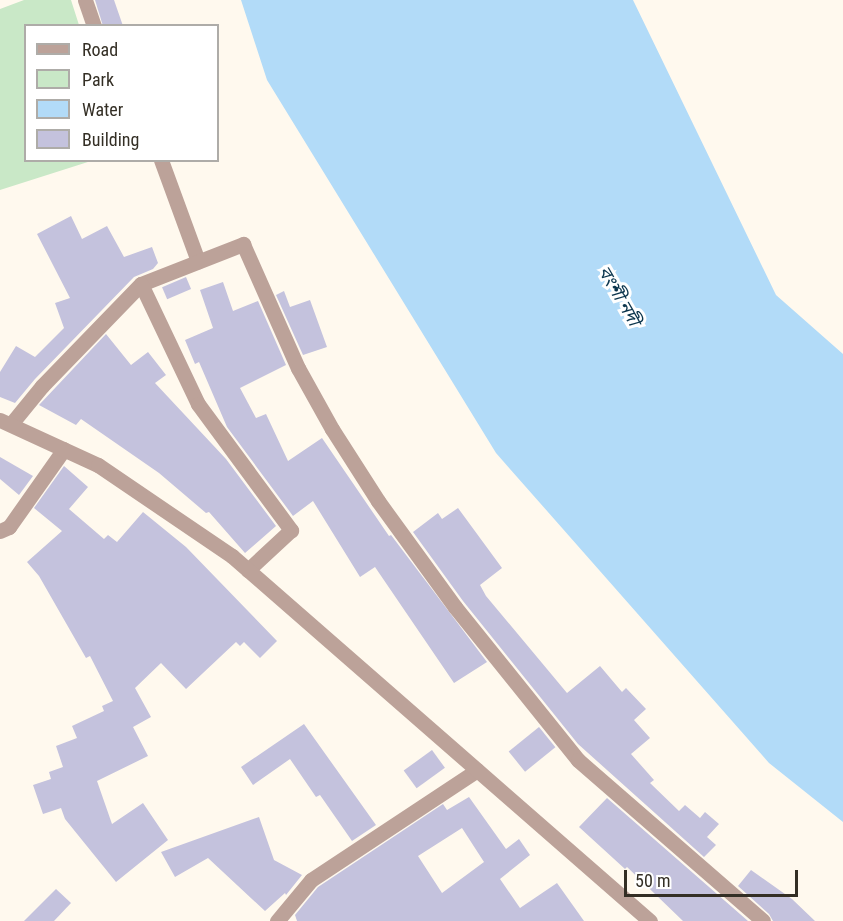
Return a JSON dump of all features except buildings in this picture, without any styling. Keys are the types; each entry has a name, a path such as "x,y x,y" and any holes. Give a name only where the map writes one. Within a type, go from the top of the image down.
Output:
{"street":[{"path":"85,0 93,24"},
{"path":"162,162 198,261"},
{"path":"650,921 248,570 143,494 98,465 6,422 141,284 243,244 298,368 332,429 378,501 455,607 578,760 763,921"},
{"path":"141,284 198,404 291,530 248,570"},
{"path":"0,531 9,527 64,449"},
{"path":"277,921 311,880 477,770"}],"green space":[{"path":"24,0 71,0 79,24 24,24 24,162 88,162 0,190 0,9"}],"water":[{"name":"বংশী নদী","path":"241,0 633,0 776,295 843,354 843,822 769,763 496,453 267,80"}]}
